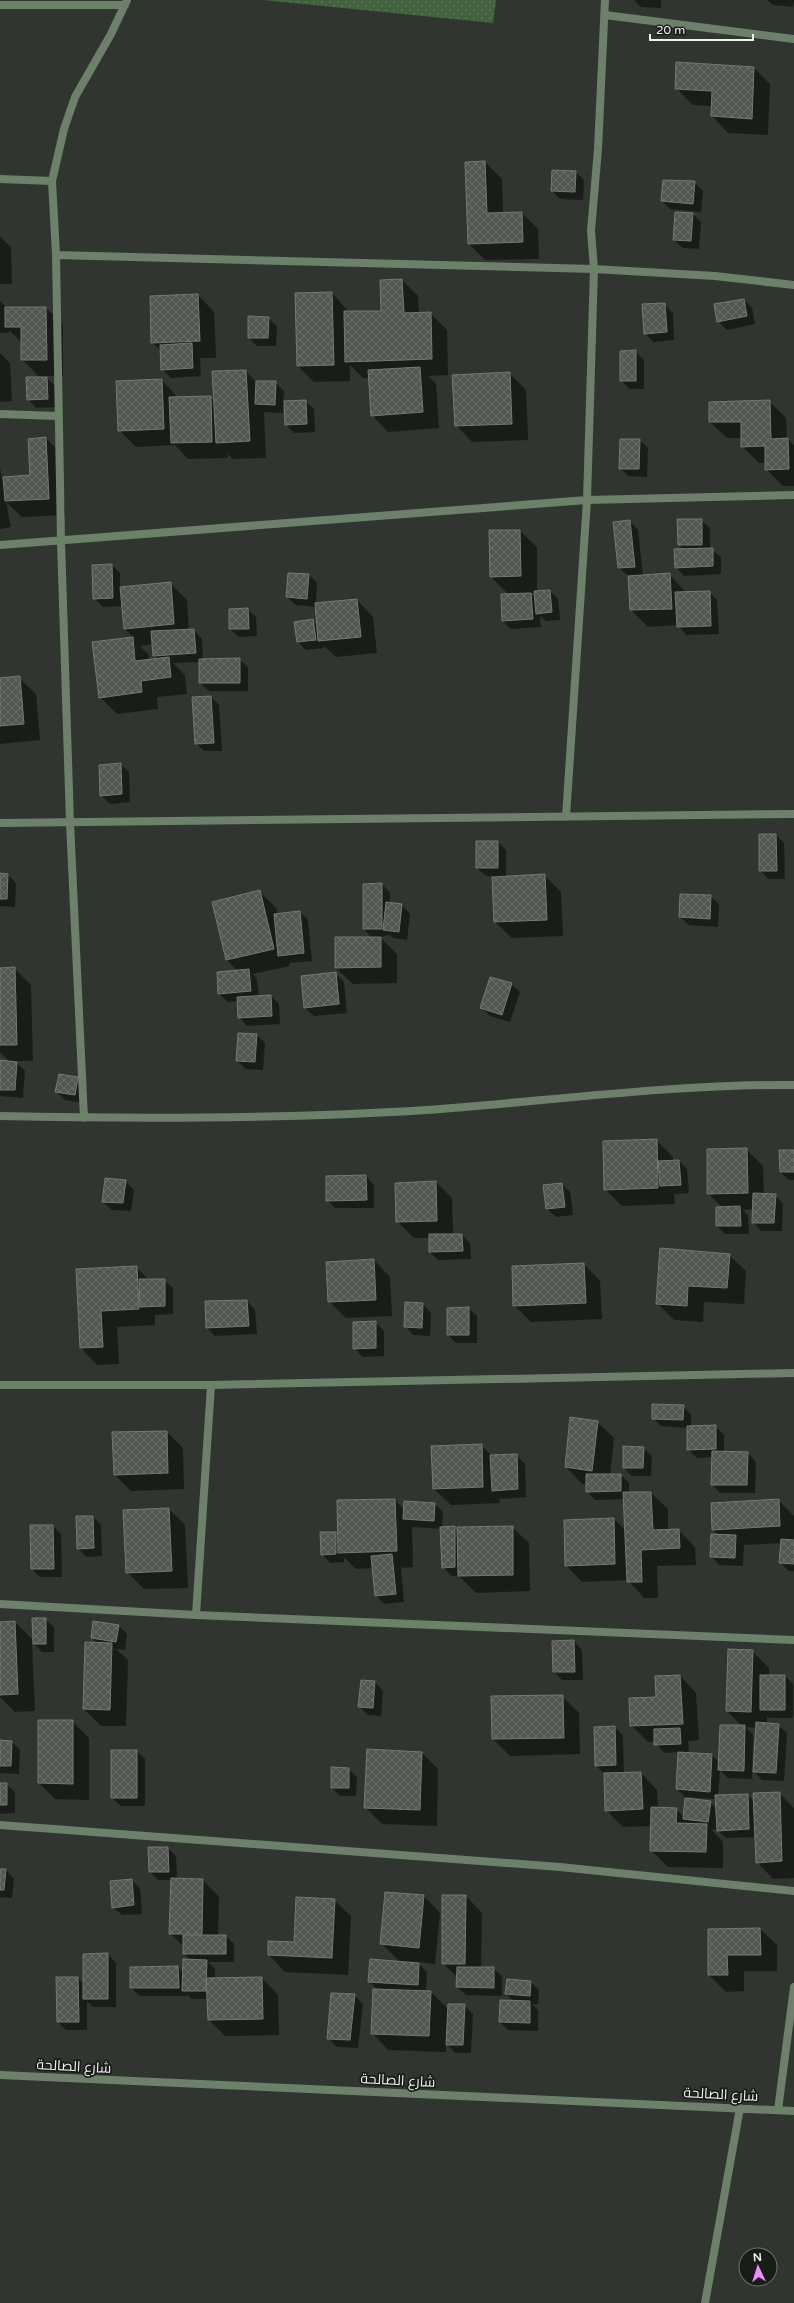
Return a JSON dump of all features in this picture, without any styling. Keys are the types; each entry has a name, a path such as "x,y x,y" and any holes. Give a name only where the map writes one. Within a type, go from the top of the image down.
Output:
{"street":[{"path":"566,817 586,500 594,269 591,231 598,149 605,0"},
{"path":"0,5 126,3 75,97 64,129 52,181 56,255 60,541 70,823 84,1118"},
{"path":"604,15 794,39"},
{"path":"0,180 52,181"},
{"path":"56,255 594,269 715,276 794,285"},
{"path":"0,414 58,416"},
{"path":"0,545 586,500 794,495"},
{"path":"0,823 794,814"},
{"path":"0,1116 84,1118 341,1114 510,1103 695,1087 794,1085"},
{"path":"0,1385 211,1385 794,1373"},
{"path":"196,1615 211,1385"},
{"path":"0,1604 196,1615 794,1640"},
{"path":"0,1825 560,1866 794,1891"},
{"path":"778,2110 794,1987"},
{"name":"شارع الصالحة","path":"0,2075 794,2111"},
{"path":"705,2303 740,2108"}],"green space":[{"path":"263,0 496,0 493,23"}],"building":[{"path":"676,62 754,67 752,119 711,116 712,91 675,89"},
{"path":"485,161 487,213 522,212 523,242 468,244 465,162"},
{"path":"552,170 576,171 575,192 551,191"},
{"path":"663,180 695,181 693,204 661,201"},
{"path":"675,212 693,213 691,241 673,240"},
{"path":"402,279 404,313 431,312 432,359 345,362 344,311 381,311 380,280"},
{"path":"332,292 334,365 297,366 295,293"},
{"path":"198,294 200,341 151,343 150,296"},
{"path":"744,299 747,316 717,322 714,304"},
{"path":"665,303 667,332 644,334 642,304"},
{"path":"5,307 46,307 47,360 21,360 21,327 5,327"},
{"path":"248,316 269,317 268,338 248,338"},
{"path":"192,343 193,368 161,370 160,345"},
{"path":"636,350 636,381 620,381 620,351"},
{"path":"420,367 423,412 371,416 368,370"},
{"path":"246,370 250,441 216,443 212,371"},
{"path":"510,372 512,424 455,426 452,375"},
{"path":"26,377 47,377 48,399 27,400"},
{"path":"162,379 164,429 118,431 116,381"},
{"path":"256,381 276,381 275,405 255,404"},
{"path":"211,396 212,442 171,443 169,397"},
{"path":"306,400 307,424 285,425 284,401"},
{"path":"770,400 771,439 788,438 789,469 765,470 765,446 741,447 741,422 709,422 709,402"},
{"path":"46,437 49,499 5,501 3,477 30,475 28,439"},
{"path":"620,439 640,439 639,469 619,469"},
{"path":"677,519 702,519 702,545 678,545"},
{"path":"630,520 635,567 618,568 613,522"},
{"path":"489,530 520,530 521,576 490,577"},
{"path":"713,548 713,566 675,568 674,549"},
{"path":"112,564 113,598 93,599 92,565"},
{"path":"288,573 309,574 307,599 286,597"},
{"path":"670,573 672,609 630,610 628,576"},
{"path":"171,582 174,624 124,629 120,587"},
{"path":"550,590 552,612 536,614 534,591"},
{"path":"710,591 711,626 677,627 675,592"},
{"path":"531,593 533,619 502,621 501,594"},
{"path":"357,599 361,637 318,641 315,603"},
{"path":"248,608 249,629 229,629 229,609"},
{"path":"313,619 316,640 297,642 294,622"},
{"path":"194,629 196,653 153,656 151,631"},
{"path":"133,637 135,661 169,657 171,677 141,681 142,692 99,698 92,642"},
{"path":"240,658 240,683 199,683 199,659"},
{"path":"20,676 24,724 0,726 0,678"},
{"path":"211,696 214,743 195,744 192,697"},
{"path":"121,763 122,794 100,796 99,765"},
{"path":"759,834 776,834 777,871 759,871"},
{"path":"476,841 498,841 498,868 476,868"},
{"path":"0,873 8,874 7,899 0,899"},
{"path":"545,874 547,920 494,922 492,877"},
{"path":"382,883 382,929 363,929 363,884"},
{"path":"260,890 274,949 226,960 212,902"},
{"path":"680,894 711,895 710,919 679,917"},
{"path":"386,902 402,904 399,932 383,930"},
{"path":"300,911 304,953 278,956 274,914"},
{"path":"335,937 381,937 381,967 335,968"},
{"path":"15,967 17,1045 0,1045 0,968"},
{"path":"249,969 251,991 218,994 217,972"},
{"path":"336,972 339,1004 304,1008 301,976"},
{"path":"490,977 512,983 502,1015 480,1008"},
{"path":"271,995 272,1016 238,1018 237,997"},
{"path":"238,1033 257,1034 255,1062 236,1061"},
{"path":"0,1060 17,1062 15,1090 0,1090"},
{"path":"59,1074 78,1077 75,1095 55,1092"},
{"path":"657,1139 658,1188 604,1190 603,1141"},
{"path":"747,1148 748,1193 707,1194 707,1149"},
{"path":"779,1150 794,1150 794,1172 780,1172"},
{"path":"679,1160 681,1185 660,1186 658,1161"},
{"path":"366,1175 367,1200 326,1201 326,1176"},
{"path":"105,1178 126,1180 123,1203 102,1202"},
{"path":"436,1181 437,1221 396,1222 395,1183"},
{"path":"562,1183 565,1207 546,1209 543,1185"},
{"path":"753,1193 776,1194 774,1223 752,1223"},
{"path":"740,1206 741,1226 716,1226 716,1207"},
{"path":"429,1234 462,1234 463,1251 429,1252"},
{"path":"660,1248 730,1254 727,1288 688,1286 687,1306 656,1304"},
{"path":"374,1259 376,1300 328,1302 326,1262"},
{"path":"584,1263 586,1303 513,1306 512,1266"},
{"path":"137,1266 139,1309 101,1311 103,1347 80,1348 76,1269"},
{"path":"139,1279 165,1279 165,1306 140,1307"},
{"path":"247,1300 249,1326 206,1328 205,1301"},
{"path":"405,1302 423,1303 422,1328 404,1327"},
{"path":"469,1307 469,1335 447,1335 447,1308"},
{"path":"376,1321 376,1348 353,1349 353,1322"},
{"path":"652,1404 684,1405 683,1420 652,1419"},
{"path":"570,1417 598,1421 592,1471 565,1467"},
{"path":"716,1425 716,1449 687,1450 687,1426"},
{"path":"167,1431 168,1473 114,1475 112,1432"},
{"path":"482,1444 483,1487 433,1489 431,1446"},
{"path":"623,1446 644,1447 643,1468 623,1468"},
{"path":"712,1451 748,1452 747,1485 711,1485"},
{"path":"517,1454 518,1489 492,1491 490,1455"},
{"path":"586,1474 621,1474 621,1491 586,1492"},
{"path":"623,1492 651,1492 653,1530 679,1529 680,1548 641,1550 642,1582 627,1582"},
{"path":"395,1499 397,1551 338,1553 337,1500"},
{"path":"779,1499 780,1526 712,1530 711,1503"},
{"path":"404,1501 435,1503 434,1521 403,1519"},
{"path":"169,1508 172,1571 126,1573 123,1510"},
{"path":"76,1516 93,1516 94,1548 77,1549"},
{"path":"614,1518 615,1564 565,1566 564,1520"},
{"path":"30,1525 53,1525 54,1569 31,1569"},
{"path":"455,1526 455,1567 442,1568 440,1527"},
{"path":"513,1526 513,1575 458,1576 457,1527"},
{"path":"320,1532 336,1532 336,1554 321,1555"},
{"path":"711,1534 736,1535 735,1558 710,1557"},
{"path":"781,1539 794,1540 794,1564 779,1563"},
{"path":"392,1554 396,1594 375,1596 371,1556"},
{"path":"32,1618 46,1618 46,1644 33,1644"},
{"path":"15,1621 18,1694 0,1695 0,1622"},
{"path":"93,1621 119,1625 116,1642 91,1638"},
{"path":"574,1640 575,1672 553,1672 552,1641"},
{"path":"85,1642 112,1643 110,1710 83,1709"},
{"path":"728,1649 753,1650 751,1712 726,1711"},
{"path":"680,1675 683,1724 630,1726 629,1698 656,1697 655,1676"},
{"path":"760,1675 785,1675 785,1710 760,1710"},
{"path":"361,1680 375,1681 373,1708 358,1707"},
{"path":"563,1695 564,1738 492,1739 491,1696"},
{"path":"38,1720 73,1720 73,1784 38,1783"},
{"path":"756,1722 779,1724 776,1773 753,1772"},
{"path":"720,1725 745,1725 744,1771 718,1770"},
{"path":"615,1726 616,1765 595,1766 594,1727"},
{"path":"680,1728 681,1744 654,1745 654,1729"},
{"path":"0,1740 12,1741 11,1766 0,1766"},
{"path":"367,1749 422,1752 420,1810 364,1808"},
{"path":"111,1750 137,1750 137,1798 111,1798"},
{"path":"678,1752 712,1754 710,1792 676,1789"},
{"path":"331,1767 349,1768 349,1788 331,1788"},
{"path":"641,1772 643,1809 605,1811 604,1773"},
{"path":"0,1783 7,1783 7,1805 0,1805"},
{"path":"780,1792 782,1861 756,1863 753,1793"},
{"path":"748,1794 749,1829 717,1831 715,1795"},
{"path":"685,1798 711,1801 708,1822 683,1819"},
{"path":"651,1807 677,1808 676,1823 707,1824 706,1852 650,1851"},
{"path":"148,1847 168,1847 169,1872 149,1872"},
{"path":"0,1869 6,1869 4,1890 0,1890"},
{"path":"171,1878 203,1879 202,1934 169,1934"},
{"path":"132,1879 134,1905 112,1908 110,1881"},
{"path":"385,1892 424,1895 419,1948 380,1944"},
{"path":"442,1895 466,1895 465,1964 442,1964"},
{"path":"296,1897 335,1899 332,1958 268,1955 268,1941 294,1942"},
{"path":"760,1928 761,1955 727,1955 728,1975 708,1975 708,1929"},
{"path":"183,1935 226,1935 226,1954 183,1954"},
{"path":"108,1953 108,1999 83,1999 83,1954"},
{"path":"183,1959 207,1960 206,1991 182,1991"},
{"path":"370,1959 419,1963 418,1985 368,1982"},
{"path":"178,1966 179,1988 130,1988 130,1967"},
{"path":"457,1967 494,1967 494,1988 456,1987"},
{"path":"56,1977 78,1977 79,2022 57,2022"},
{"path":"262,1977 263,2019 208,2020 206,1978"},
{"path":"507,1979 531,1981 530,1996 505,1994"},
{"path":"373,1989 431,1991 429,2036 371,2034"},
{"path":"331,1993 355,1994 350,2040 327,2039"},
{"path":"500,2000 530,2001 530,2023 499,2022"},
{"path":"448,2004 465,2004 463,2045 446,2045"}]}
